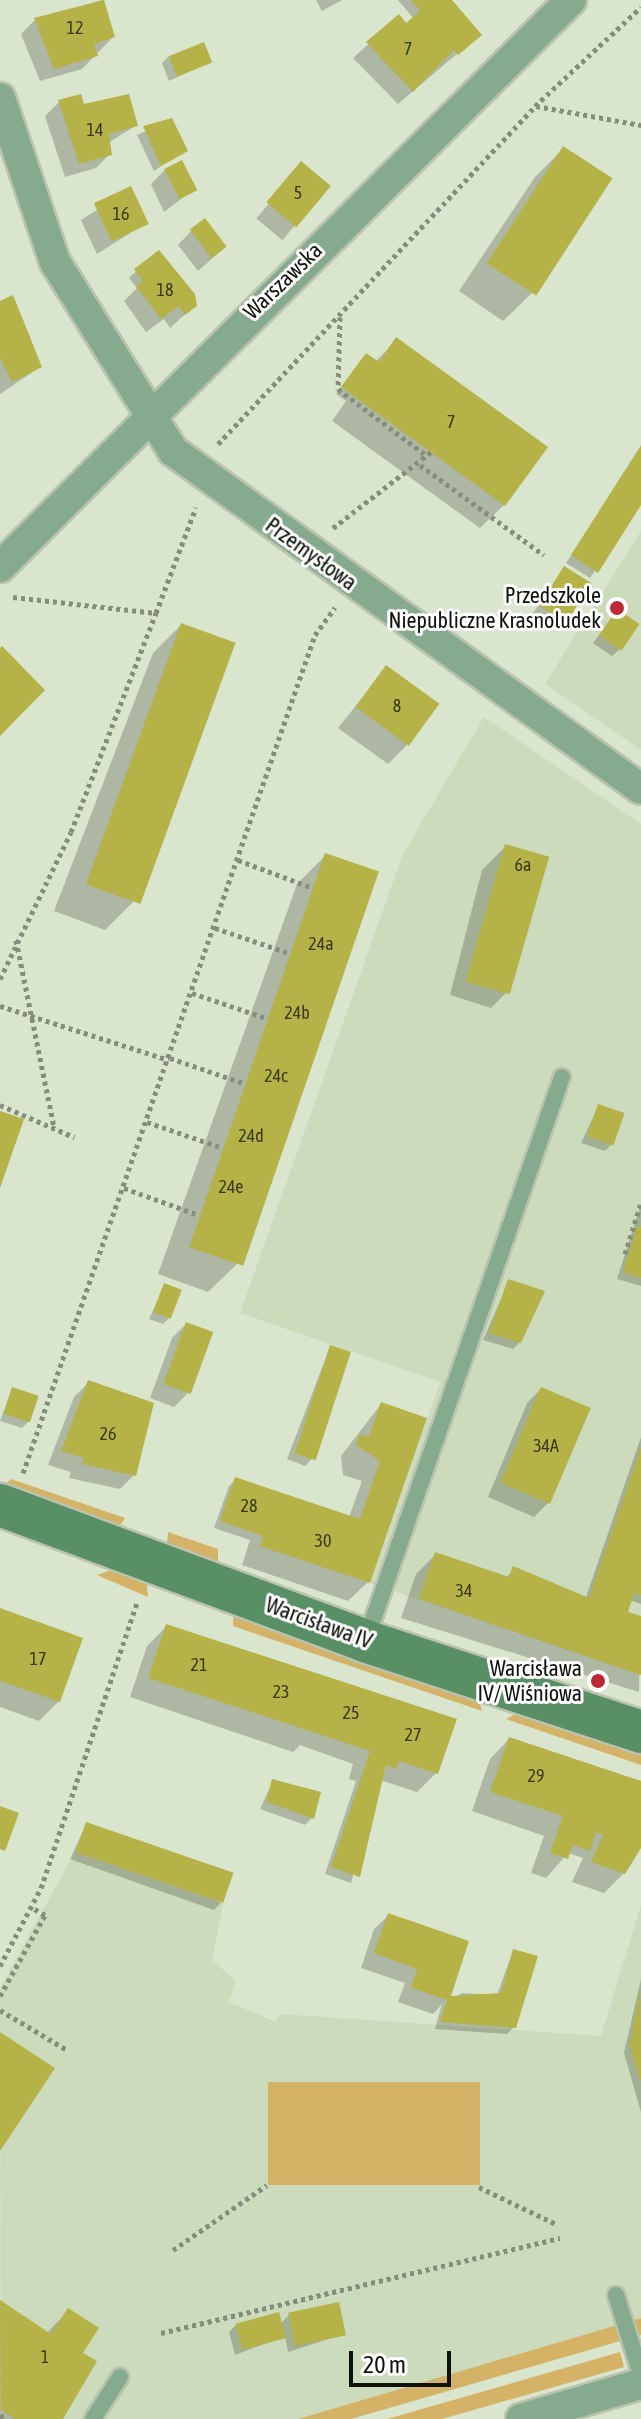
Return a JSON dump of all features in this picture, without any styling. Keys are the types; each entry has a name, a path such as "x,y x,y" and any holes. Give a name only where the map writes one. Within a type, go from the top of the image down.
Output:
{"street":[{"name":"Warszawska","path":"0,567 571,0"},
{"name":"Przemysłowa","path":"0,98 47,245 148,419 185,463 641,789"},
{"name":"Warcisława IV","path":"11,1490 365,1641 641,1732"},
{"path":"521,2419 641,2384"}],"lane":[{"path":"365,1641 562,1077"},
{"path":"616,2295 641,2375"},
{"path":"93,2419 120,2377"}],"path":[{"path":"211,451 535,106 641,7"},
{"path":"535,106 641,125"},
{"path":"326,533 420,465 429,454 338,389 340,316"},
{"path":"420,465 544,555"},
{"path":"0,979 16,939 71,832 196,507"},
{"path":"0,597 156,613"},
{"path":"11,1490 124,1188 315,635 337,606"},
{"path":"238,860 313,888"},
{"path":"215,928 289,953"},
{"path":"16,939 28,1014 54,1127"},
{"path":"192,993 266,1018"},
{"path":"0,1006 243,1083"},
{"path":"0,1105 74,1137"},
{"path":"147,1122 220,1147"},
{"path":"124,1188 196,1214"},
{"path":"625,1254 641,1203"},
{"path":"0,1966 31,1907 115,1686 137,1603"},
{"path":"0,1996 45,1915 31,1907"},
{"path":"0,2010 67,2050"},
{"path":"173,2250 267,2185"},
{"path":"479,2187 556,2224"},
{"path":"161,2333 560,2238"},
{"path":"0,2415 5,2419"}],"shaded area":[{"name":"Przedszkole Niepubliczne Krasnoludek","path":"641,531 641,750 545,684"},
{"path":"484,717 641,824 641,1675 370,1583 440,1382 240,1313 403,854"},
{"path":"11,1479 125,1518 119,1527 3,1486"},
{"path":"168,1532 218,1549 218,1565 167,1544"},
{"path":"123,1566 146,1575 148,1597 97,1575"},
{"path":"234,1611 479,1700 482,1711 233,1626"},
{"path":"518,1713 641,1754 641,1765 506,1719"},
{"path":"75,1852 223,1904 212,1960 236,1981 229,2002 276,2022 279,2014 601,2036 641,1905 641,2318 298,2419 15,2419 1,2410 0,1988"},
{"path":"268,2082 480,2082 480,2185 268,2185"},
{"path":"641,2318 641,2335 351,2419 298,2419"},
{"path":"620,2352 624,2367 442,2419 387,2419"}],"building":[{"path":"104,0 115,37 94,44 98,56 54,69 34,18"},
{"path":"411,0 452,0 482,35 458,55 454,50 413,92 366,42 399,14 406,23 420,11"},
{"path":"204,42 212,62 177,77 169,56"},
{"path":"81,94 84,104 129,94 138,126 109,134 112,155 79,164 58,100"},
{"path":"172,118 188,151 161,166 143,126"},
{"path":"563,146 612,178 536,296 487,263"},
{"path":"182,160 197,190 180,199 164,169"},
{"path":"301,161 331,186 296,227 266,202"},
{"path":"131,186 149,224 112,241 94,203"},
{"path":"205,218 227,247 211,258 190,229"},
{"path":"159,250 195,294 197,306 185,315 179,306 161,319 136,286 143,281 134,269"},
{"path":"13,295 42,367 12,382 0,358 0,301"},
{"path":"396,337 548,447 505,506 341,387 366,353 379,362"},
{"path":"641,446 641,505 598,573 571,555"},
{"path":"564,566 591,583 566,623 539,606"},
{"path":"617,609 639,624 621,651 599,636"},
{"path":"181,623 236,643 140,904 86,884"},
{"path":"2,646 45,690 0,736 0,648"},
{"path":"386,665 439,704 409,746 355,707"},
{"path":"505,844 549,857 510,994 466,981"},
{"path":"325,853 379,872 243,1266 189,1247"},
{"path":"598,1104 624,1113 613,1145 587,1136"},
{"path":"0,1111 24,1119 0,1188"},
{"path":"637,1226 641,1227 641,1278 623,1272"},
{"path":"508,1279 545,1291 521,1343 489,1333"},
{"path":"164,1283 182,1290 171,1319 153,1312"},
{"path":"186,1322 213,1332 191,1394 163,1384"},
{"path":"330,1345 351,1352 316,1460 295,1453"},
{"path":"88,1380 154,1403 136,1476 82,1464 84,1458 61,1451"},
{"path":"12,1387 39,1396 30,1422 3,1414"},
{"path":"541,1387 591,1408 550,1504 500,1483"},
{"path":"381,1402 427,1418 370,1583 260,1546 263,1536 220,1521 235,1477 360,1519 380,1461 356,1445 360,1434 369,1437"},
{"path":"641,1448 641,1595 634,1593 628,1612 641,1616 641,1675 419,1599 435,1552 509,1577 513,1566 589,1598"},
{"path":"0,1608 83,1638 60,1702 0,1681"},
{"path":"166,1624 457,1719 438,1774 399,1761 396,1769 386,1765 360,1877 331,1867 370,1751 148,1678"},
{"path":"509,1737 641,1781 641,1848 625,1874 591,1862 603,1835 596,1832 590,1851 573,1845 568,1859 550,1853 563,1816 490,1792"},
{"path":"272,1779 321,1792 314,1819 266,1802"},
{"path":"0,1806 19,1813 5,1851 0,1849"},
{"path":"86,1822 234,1873 223,1903 76,1852"},
{"path":"388,1913 469,1941 451,1996 501,1993 513,1949 538,1956 516,2028 440,2022 447,2000 411,1988 417,1969 374,1953"},
{"path":"640,1990 641,2080 630,2045"},
{"path":"0,2032 55,2068 0,2151"},
{"path":"0,2300 51,2334 68,2308 99,2328 83,2353 97,2361 63,2419 15,2419 1,2410"},
{"path":"339,2302 346,2335 295,2346 288,2313"},
{"path":"279,2312 286,2338 243,2350 236,2324"}],"place":[{"name":"Przedszkole Niepubliczne Krasnoludek","path":"617,608"},
{"name":"Warcisława IV/ Wiśniowa","path":"598,1681"}]}
